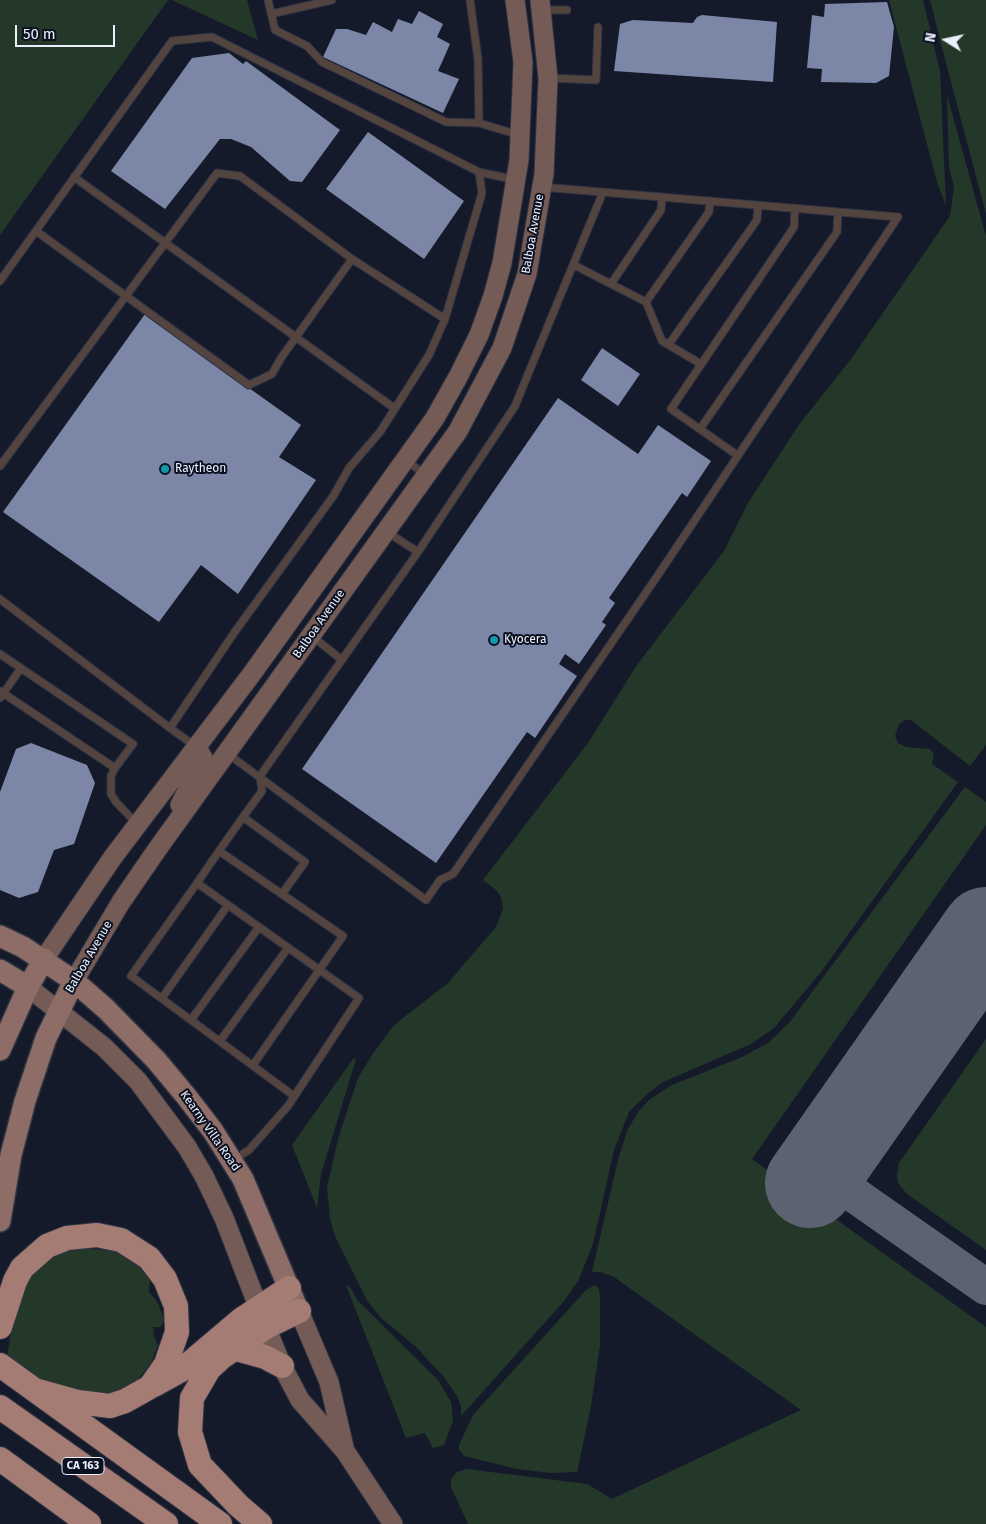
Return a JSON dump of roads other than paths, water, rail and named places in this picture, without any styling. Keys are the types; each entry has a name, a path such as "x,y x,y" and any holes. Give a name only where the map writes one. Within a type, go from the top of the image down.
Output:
{"highway":[{"path":"1,1323 14,1281 22,1268 47,1246 67,1238 89,1234 128,1243 149,1258 160,1270 170,1287 176,1306 177,1332 173,1348 162,1373 150,1388"},
{"path":"260,1524 238,1506 200,1465 190,1432 192,1398 209,1369 222,1357 236,1349 289,1288"},
{"path":"35,1390 78,1402 110,1406 125,1402 183,1369 242,1319 262,1318 299,1311"},
{"path":"236,1349 265,1357 282,1366"},
{"path":"0,1365 220,1524"},
{"name":"CA 163","path":"0,1408 166,1524"},
{"path":"0,1459 89,1524"}],"main road":[{"name":"Balboa Avenue","path":"0,1050 28,987 44,960 137,824 197,748 435,418 479,335 502,263 516,180 512,133 523,62 514,0"},
{"name":"Balboa Avenue","path":"0,1221 11,1155 25,1101 46,1038 74,981 121,902 168,834 458,431 502,348 527,274 543,180 548,78 541,5"},
{"path":"523,62 537,128 535,163 543,180"},
{"path":"168,834 192,777 203,758 197,748"},
{"name":"Kearny Villa Road","path":"0,936 44,960 74,981 106,1009 156,1060 186,1096 232,1160 243,1179 329,1382 345,1451"},
{"name":"Kearny Villa Road","path":"0,970 28,987 104,1047 138,1081 187,1147 204,1176 224,1218 282,1366 300,1400 345,1451 393,1524"}],"lane":[{"path":"268,0 275,30 308,46 322,62 446,122 480,123 512,133"},
{"path":"271,14 332,0"},
{"path":"470,0 478,59 480,123"},
{"path":"541,5 567,10"},
{"path":"548,78 596,80 598,27"},
{"path":"0,281 172,41 212,37 479,172 516,180"},
{"path":"170,728 234,633 334,494 349,468 380,432 429,355 445,320 482,193 479,172"},
{"path":"0,466 217,173 240,176 352,259 445,320"},
{"path":"74,177 394,408"},
{"path":"227,753 426,900 440,880 453,874 658,576 737,454 898,216 603,192 543,180"},
{"path":"294,1096 131,976 262,791 260,776 418,552 515,406 603,192"},
{"path":"611,284 661,210 662,197"},
{"path":"646,302 709,212 710,201"},
{"path":"669,344 757,220 758,205"},
{"path":"737,454 671,409 794,226 795,208"},
{"path":"700,429 837,232 838,212"},
{"path":"36,231 249,385 272,374 295,338 352,259"},
{"path":"574,266 646,302 662,340 701,364"},
{"path":"405,460 426,474"},
{"path":"385,531 418,552"},
{"path":"0,599 197,748"},
{"path":"311,636 342,660"},
{"path":"0,654 133,744 111,776 111,794 137,824"},
{"path":"21,668 1,694 115,768"},
{"path":"243,817 305,862 282,894"},
{"path":"219,851 343,936 253,1065"},
{"path":"197,883 359,998 294,1096 249,1150 232,1160"},
{"path":"162,998 228,905"},
{"path":"191,1020 259,927"},
{"path":"220,1041 288,948"}],"place":[{"name":"Raytheon","path":"165,469"},
{"name":"Kyocera","path":"494,640"}]}
